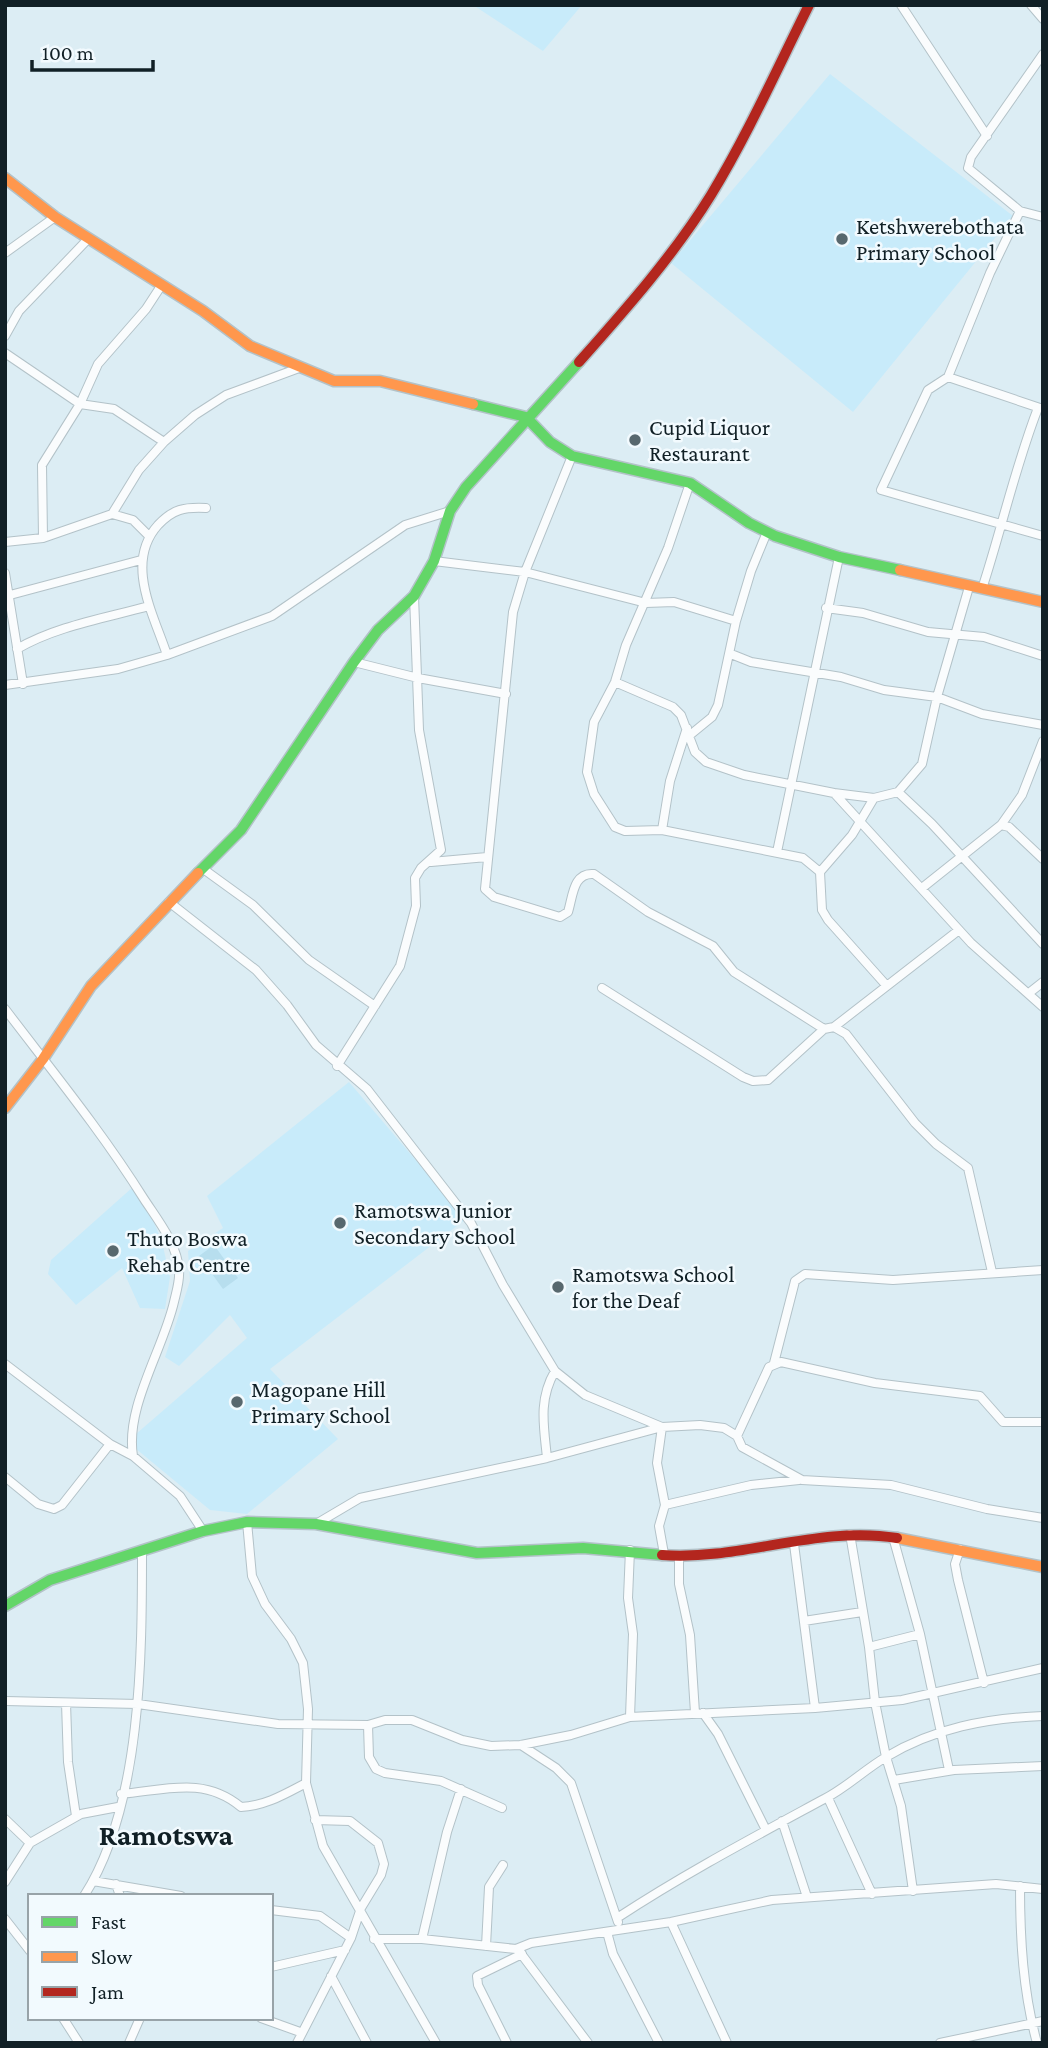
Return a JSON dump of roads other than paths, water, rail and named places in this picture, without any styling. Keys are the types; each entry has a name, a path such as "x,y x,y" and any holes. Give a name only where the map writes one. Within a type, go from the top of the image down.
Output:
{"street":[{"path":"5,1108 43,1059 91,986 202,867 241,830 354,662 378,631 414,596 434,561 450,511 466,487 618,316 694,221 747,131 809,5"},
{"path":"901,5 987,136"},
{"path":"1031,5 1043,19"},
{"path":"1043,54 971,157 968,168 1020,211 1043,217"},
{"path":"5,178 55,217 203,311 250,346 299,368 334,381 380,381 526,417 550,442 572,456 690,483 767,532 838,557 1043,603"},
{"path":"948,377 990,273 1020,211"},
{"path":"5,254 55,217"},
{"path":"5,336 19,311 89,239"},
{"path":"43,538 42,465 80,404 97,364 146,309 161,286"},
{"path":"5,353 80,404 114,409 164,442"},
{"path":"113,514 139,470 164,442 195,415 226,396 299,368"},
{"path":"982,589 1003,524 1016,468 1040,409 948,377 934,383 881,490 1003,524 1043,536"},
{"path":"572,456 525,572 513,612 484,885 488,893 560,918 568,912 577,880 584,875 594,874 640,908 713,946 734,972 824,1028"},
{"path":"690,483 646,603 626,645 615,682 594,722 587,772 589,783 615,827 625,831 662,830 777,852 803,858 820,872"},
{"path":"167,655 149,606 141,560 149,536 170,512 178,509 206,509"},
{"path":"5,685 118,668 167,655 272,616 405,525 450,511"},
{"path":"5,542 43,538 113,514 133,520 149,536"},
{"path":"662,830 670,781 689,732 712,716 718,705 736,621 751,571 767,532"},
{"path":"777,852 838,557"},
{"path":"10,595 141,560"},
{"path":"434,561 525,572 646,603 674,602 736,621"},
{"path":"5,573 23,684"},
{"path":"615,682 673,707 689,732 695,752 706,762 744,775 834,793 874,798 898,792 922,764 937,697 969,587"},
{"path":"337,1066 400,967 416,906 415,878 421,868 438,855 441,846 419,730 414,596"},
{"path":"17,649 32,640 149,606"},
{"path":"826,608 863,613 928,632 984,637 1043,656"},
{"path":"731,654 751,662 814,672 884,690 937,697 982,714 1043,725"},
{"path":"354,662 418,678 506,694"},
{"path":"922,888 1001,825 1022,795 1043,741"},
{"path":"898,792 962,856 1043,944"},
{"path":"834,793 959,930 1043,1007"},
{"path":"874,798 852,835 820,872 822,910 836,931 886,985"},
{"path":"1001,825 1010,827 1043,859"},
{"path":"429,863 487,857"},
{"path":"202,867 253,905 309,960 375,1006"},
{"path":"169,902 256,970 337,1066 367,1089 471,1223 503,1284 555,1371 585,1395 662,1427"},
{"path":"602,988 753,1081 768,1080 824,1028 834,1027 959,930"},
{"path":"1029,993 1043,982"},
{"path":"5,1009 124,1166 169,1240 179,1271 169,1326 132,1428 133,1455"},
{"path":"834,1027 856,1047 915,1123 936,1144 968,1168 992,1272"},
{"path":"737,1436 759,1387 774,1363 795,1281 805,1274 892,1280 1043,1270"},
{"path":"774,1363 874,1383 980,1396 1003,1422 1043,1422"},
{"path":"5,1364 110,1444 133,1455 180,1496 204,1531"},
{"path":"547,1458 542,1406 547,1384 555,1371"},
{"path":"316,1524 360,1498 547,1458 662,1427 700,1425 724,1428 737,1436 742,1447 802,1480"},
{"path":"662,1427 657,1463 665,1505 659,1525 664,1555"},
{"path":"5,1477 38,1504 54,1509 62,1505 110,1444"},
{"path":"665,1505 771,1481 802,1480 891,1485 987,1509 1043,1518"},
{"path":"247,1522 252,1576 265,1604 291,1639 303,1663 308,1725 306,1783 323,1846 362,1908 374,1939 436,2043"},
{"path":"5,1606 50,1580 204,1531 247,1522 316,1524 477,1553 583,1548 679,1556 794,1544 850,1534 893,1537 1043,1567"},
{"path":"850,1534 869,1647 875,1702 886,1757 901,1806 913,1891"},
{"path":"893,1537 920,1634 938,1731 949,1770"},
{"path":"794,1544 806,1658 816,1708"},
{"path":"960,1549 955,1564 984,1683"},
{"path":"630,1550 627,1589 633,1634 630,1717"},
{"path":"84,1894 93,1881 118,1807 138,1704 142,1652 142,1551"},
{"path":"679,1556 679,1584 690,1635 699,1713 719,1734 766,1830"},
{"path":"804,1621 862,1612"},
{"path":"869,1647 920,1634"},
{"path":"5,1701 138,1704 206,1715 308,1725 368,1725 385,1720 412,1720 462,1740 491,1746 521,1745 571,1735 630,1717 816,1708 933,1695 1043,1668"},
{"path":"66,1703 68,1762 76,1816"},
{"path":"617,1918 766,1830 828,1798 886,1757 938,1731 984,1721 1043,1716"},
{"path":"368,1725 369,1758 376,1769 385,1773 441,1781 502,1808"},
{"path":"521,1745 556,1768 571,1783 621,1930"},
{"path":"894,1780 949,1770 1043,1766"},
{"path":"121,1794 203,1787 225,1793 241,1807 279,1797 306,1783"},
{"path":"422,1939 447,1832 461,1789"},
{"path":"828,1798 872,1894"},
{"path":"5,1882 30,1843 76,1816 118,1807"},
{"path":"5,1819 30,1843"},
{"path":"297,2043 300,2032 351,1938 362,1908 381,1875 384,1864 378,1843 350,1821 315,1820"},
{"path":"782,1821 807,1897"},
{"path":"486,1946 489,1887 503,1865"},
{"path":"93,1881 170,1894"},
{"path":"116,1884 119,1894"},
{"path":"508,2043 478,1985 477,1976 531,1943 671,1922 755,1903 807,1897 996,1884 1043,1888"},
{"path":"1020,1886 1020,1942 1031,2024 1037,2043"},
{"path":"273,1910 320,1916 351,1938"},
{"path":"5,1919 28,1948"},
{"path":"671,1922 727,2043"},
{"path":"607,1932 613,1954 659,2043"},
{"path":"374,1939 422,1939 519,1952 588,2043"},
{"path":"273,1967 345,1950"},
{"path":"331,1976 367,2043"},
{"path":"64,2020 79,2043"},
{"path":"129,2043 139,2020"},
{"path":"267,2020 300,2032"},
{"path":"940,2043 1043,2021"}],"place":[{"name":"Ketshwerebothata Primary School","path":"842,239"},
{"name":"Cupid Liquor Restaurant","path":"635,440"},
{"name":"Ramotswa Junior Secondary School","path":"340,1223"},
{"name":"Thuto Boswa Rehab Centre","path":"113,1251"},
{"name":"Ramotswa School for the Deaf","path":"558,1287"},
{"name":"Magopane Hill Primary School","path":"237,1402"}],"district":[{"name":"Ramotswa","path":"166,1834"}]}
